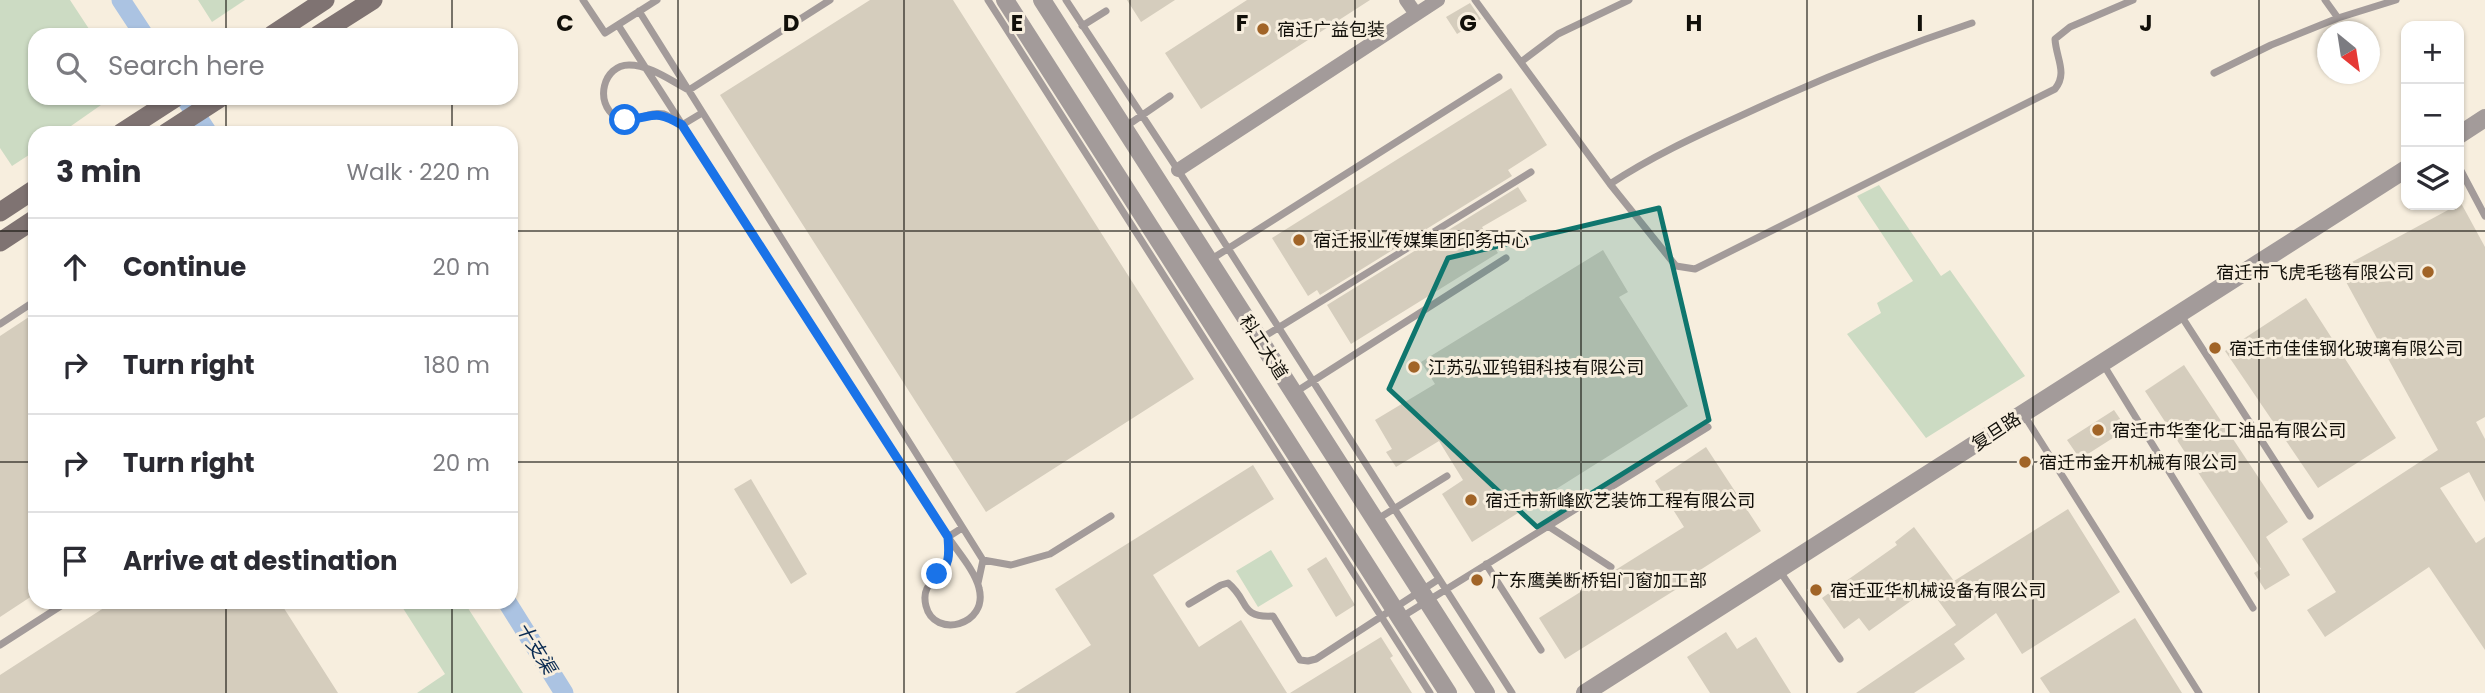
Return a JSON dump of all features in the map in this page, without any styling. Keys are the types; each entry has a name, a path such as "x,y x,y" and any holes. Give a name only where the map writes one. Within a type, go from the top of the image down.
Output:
{"main road":[{"path":"282,28 325,0"},
{"path":"328,28 373,0"},
{"path":"132,126 164,105"},
{"path":"177,126 209,105"},
{"path":"0,212 28,194"},
{"path":"0,242 28,224"}],"street":[{"name":"科工大道","path":"1005,0 1392,614 1448,693"},
{"name":"科工大道","path":"1042,0 1486,693"},
{"path":"1406,0 1416,14"},
{"path":"1178,170 1438,0"},
{"path":"2464,132 2485,118"},
{"name":"复旦路","path":"1586,693 2401,172"}],"lane":[{"path":"583,0 605,33 657,0"},
{"path":"689,90 830,0"},
{"path":"988,0 1392,614 1430,693"},
{"path":"1066,0 1178,170 1512,693"},
{"path":"1475,0 1610,184 1676,266 1695,269 2054,89 2061,81 2062,69 2055,39 2070,27 2133,0"},
{"path":"1521,62 1558,34 1629,0"},
{"path":"2325,0 2338,18"},
{"path":"2214,74 2271,45 2338,18 2396,0"},
{"path":"639,11 983,560 978,584"},
{"path":"1082,26 1106,11"},
{"path":"1610,184 1645,161 1820,79 1883,53 1972,23"},
{"path":"618,25 682,125 948,537 978,584 981,596 979,607 971,619 956,625 934,619 926,605 925,593 931,580 944,569 948,561 948,537"},
{"path":"682,125 665,114 625,120 615,117 603,98 603,88 607,78 621,66 645,67 689,90"},
{"path":"1209,261 1499,77"},
{"path":"1124,128 1170,96"},
{"path":"682,125 702,113"},
{"path":"1259,339 1531,172"},
{"path":"2464,176 2485,216"},
{"path":"1294,393 1506,258"},
{"path":"0,324 28,306"},
{"path":"2180,314 2310,516"},
{"path":"2103,363 2253,608"},
{"path":"2023,414 2199,693"},
{"path":"1189,604 1228,583 1250,613 1258,618 1273,616 1300,660 1308,662 1317,659 1424,596 1446,590 1708,426"},
{"path":"1375,520 1447,476"},
{"path":"983,560 1011,565 1050,554 1111,516"},
{"path":"1548,526 1611,567"},
{"path":"948,537 962,528"},
{"path":"1486,564 1541,650"},
{"path":"1779,570 1840,659"},
{"path":"1424,596 1439,579"},
{"path":"0,645 56,609"}],"highlighted area":[{"path":"1659,208 1709,420 1537,527 1389,389 1448,258"}],"green space":[{"path":"0,0 70,0 88,28 28,28 28,105 101,105 71,126 28,126 28,156 12,166 0,148"},
{"path":"198,0 245,0 212,22"},
{"path":"1879,185 1941,276 1950,270 2025,376 1926,438 1847,334 1881,313 1877,303 1913,281 1857,196"},
{"path":"1271,550 1293,586 1258,607 1236,571"},
{"path":"403,609 469,609 523,693 417,693 445,674"}],"building":[{"path":"870,0 953,0 1194,379 986,512 720,95"},
{"path":"1127,0 1175,0 1141,22"},
{"path":"1247,0 1370,0 1201,109 1165,53"},
{"path":"1470,3 1481,19 1457,34 1446,17"},
{"path":"1511,88 1547,145 1508,170 1512,176 1320,295 1317,290 1308,296 1272,238"},
{"path":"1518,187 1527,201 1482,227 1498,253 1351,344 1327,305"},
{"path":"2464,208 2485,247 2485,417 2476,422 2485,439 2485,502 2469,472 2440,488 2476,543 2485,537 2485,650 2429,567 2325,637 2307,610 2336,592 2302,539 2438,450 2339,269 2448,210"},
{"path":"1603,250 1628,292 1619,297 1688,406 1472,542 1442,494 1463,480 1439,441 1396,467 1386,452 1392,449 1375,420 1435,384 1421,362"},
{"path":"2306,298 2396,438 2318,488 2225,351"},
{"path":"28,318 28,599 0,617 0,336"},
{"path":"2184,365 2288,522 2266,537 2290,575 2265,590 2254,573 2261,569 2145,391"},
{"path":"2114,410 2127,429 2080,459 2067,440"},
{"path":"1706,447 1761,531 1697,572 1699,575 1565,659 1539,618 1684,527 1655,481"},
{"path":"1253,465 1274,499 1153,575 1199,647 1241,620 1287,693 1015,693 1091,645 1055,589"},
{"path":"751,479 807,574 791,584 734,489"},
{"path":"2068,509 2120,592 2022,654 1996,613 1954,644 1965,659 1914,693 1856,693 1956,625 1929,588 1869,631 1859,618 1844,629 1822,598 1897,545 1895,542 1914,527 1954,581"},
{"path":"1326,557 1355,605 1336,617 1307,569"},
{"path":"102,609 284,609 338,693 0,693 0,675"},
{"path":"2135,618 2182,693 2050,693 2040,678"},
{"path":"1726,632 1737,649 1756,637 1791,693 1710,693 1687,657"},
{"path":"1381,637 1393,656 1390,658 1412,693 1290,693"}],"waterway":[{"name":"十支渠","path":"121,0 139,28"},
{"name":"十支渠","path":"190,105 203,126"},
{"name":"十支渠","path":"511,609 564,693"}],"place":[{"name":"宿迁广益包装","path":"1263,29"},
{"name":"宿迁报业传媒集团印务中心","path":"1299,240"},
{"name":"宿迁市飞虎毛毯有限公司","path":"2428,272"},
{"name":"宿迁市佳佳钢化玻璃有限公司","path":"2215,348"},
{"name":"江苏弘亚钨钼科技有限公司","path":"1414,367"},
{"name":"宿迁市华奎化工油品有限公司","path":"2098,430"},
{"name":"宿迁市金开机械有限公司","path":"2025,462"},
{"name":"宿迁市新峰欧艺装饰工程有限公司","path":"1471,500"},
{"name":"广东鹰美断桥铝门窗加工部","path":"1477,580"},
{"name":"宿迁亚华机械设备有限公司","path":"1816,590"}],"route":[{"path":"625,120 665,114 682,125 948,537 948,561 944,569 937,574"}]}
